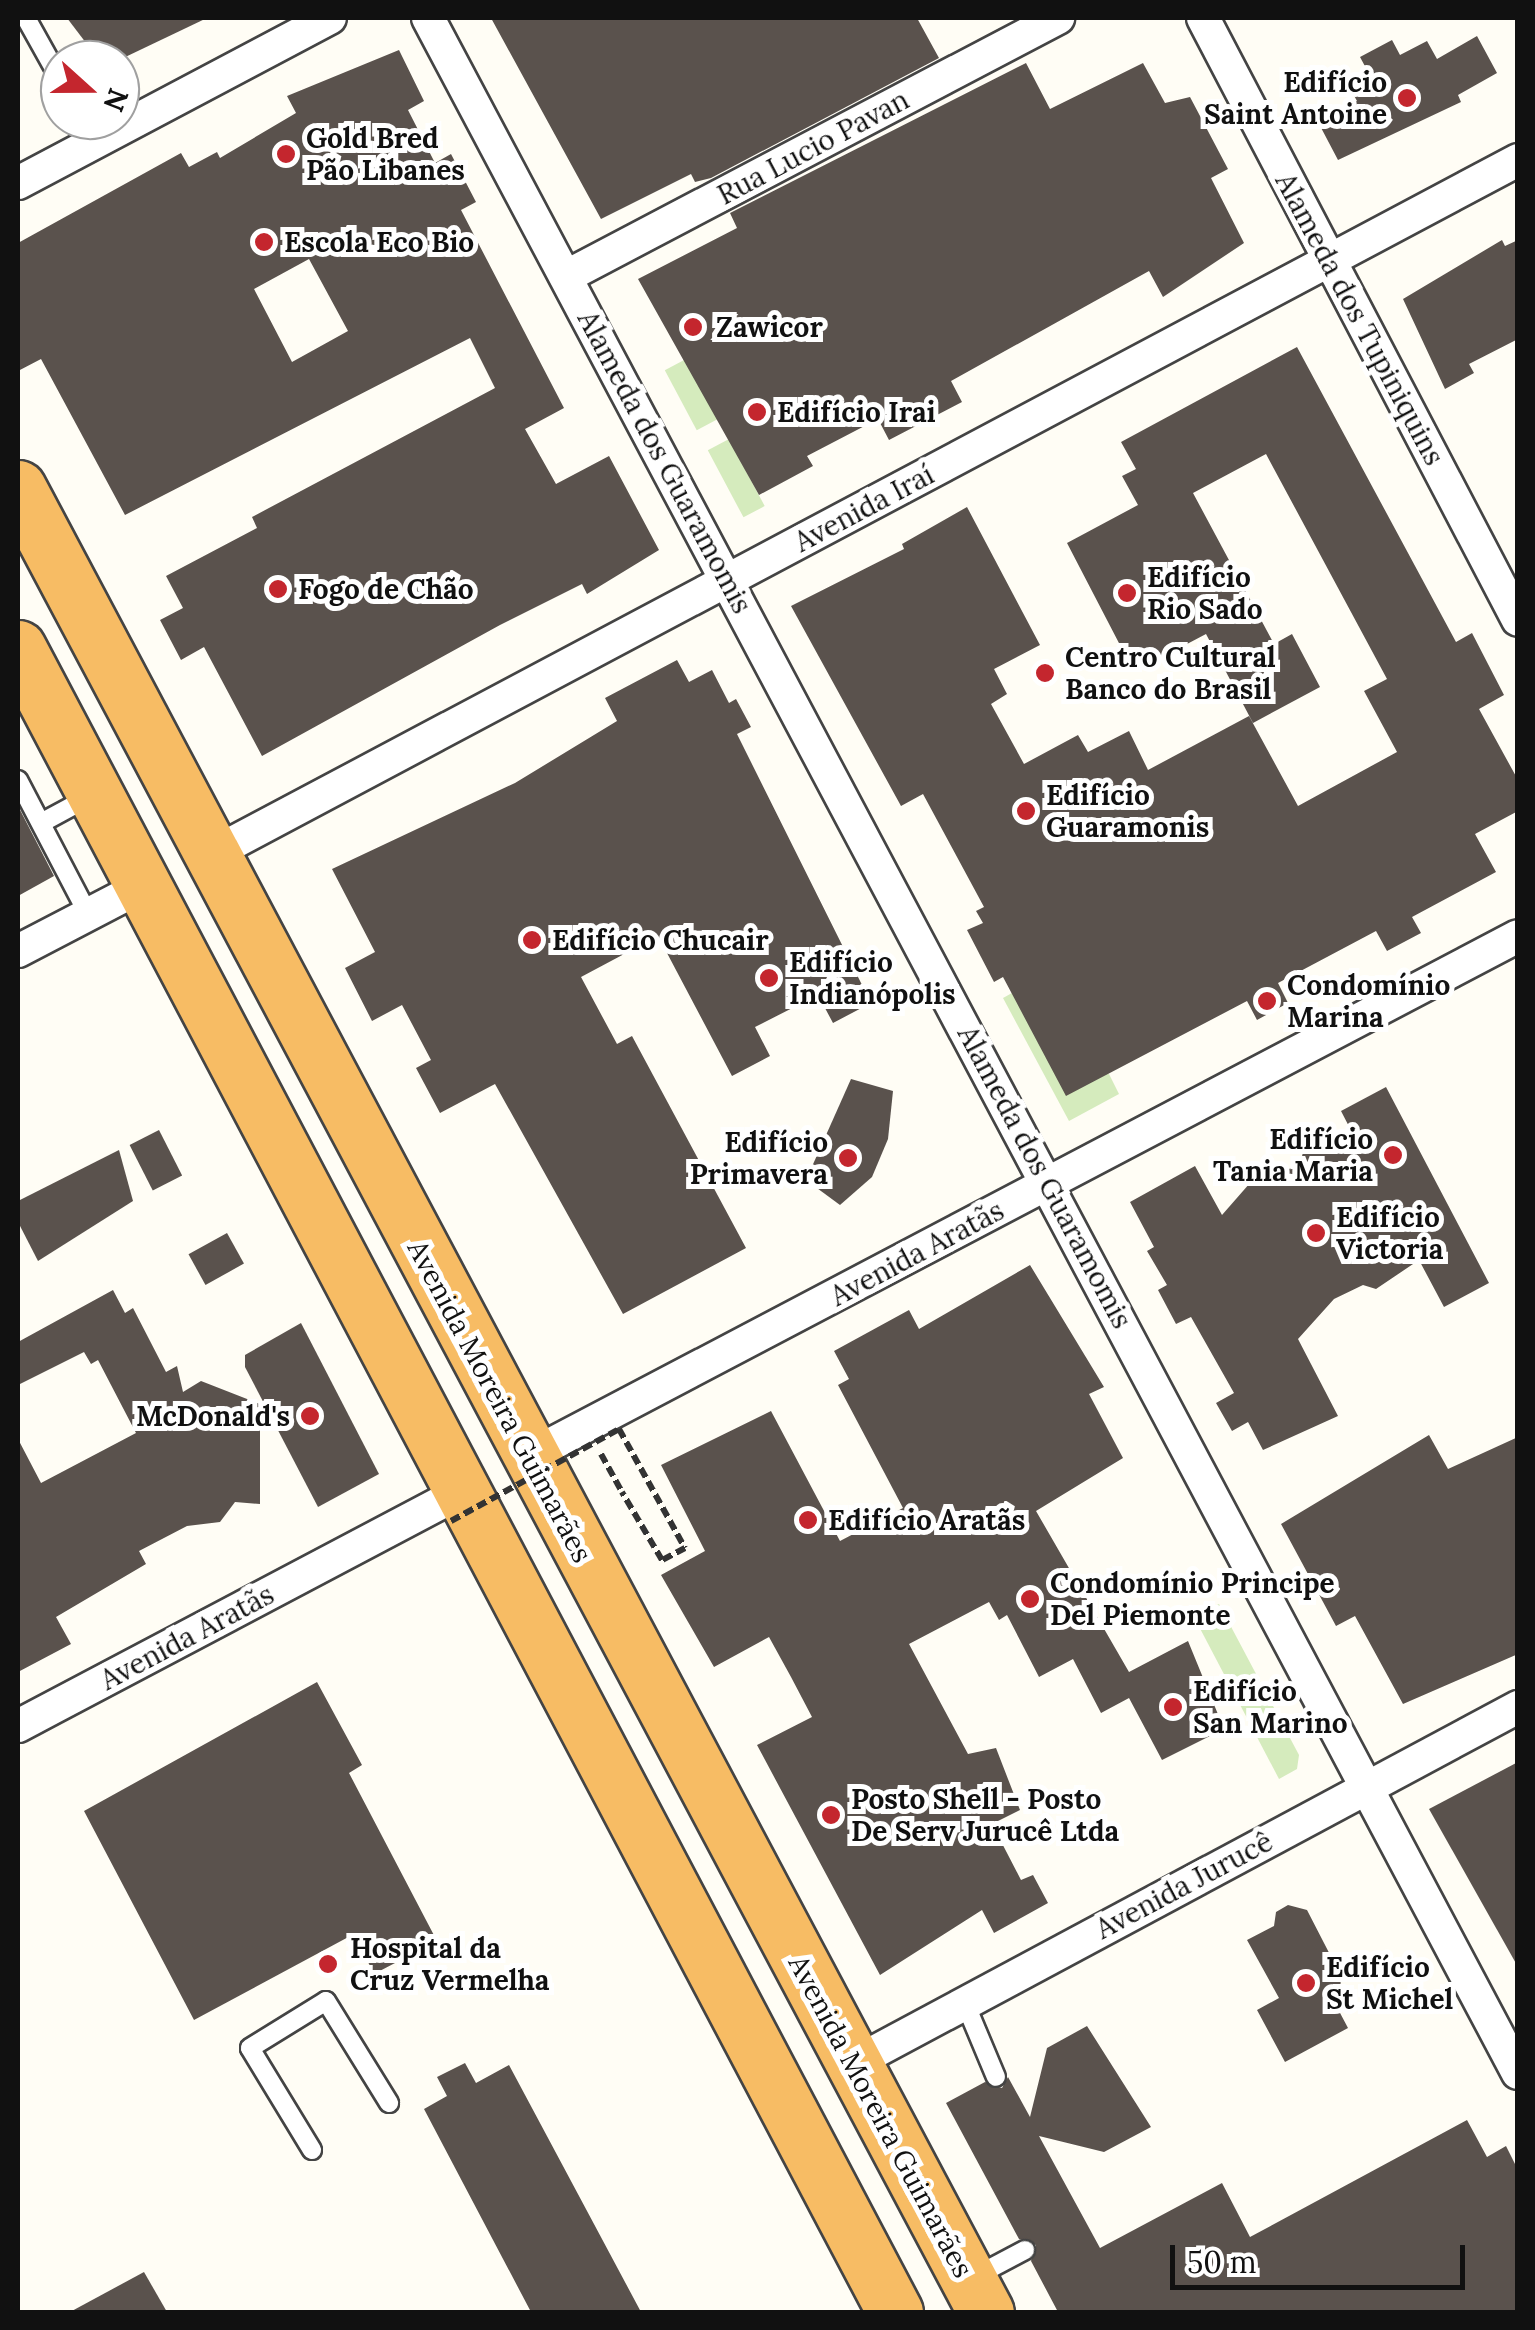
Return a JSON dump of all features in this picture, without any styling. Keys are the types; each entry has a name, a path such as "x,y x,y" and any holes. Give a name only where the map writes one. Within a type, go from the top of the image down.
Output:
{"highway":[{"name":"Avenida Moreira Guimarães","path":"18,488 977,2296"},
{"path":"18,648 144,886 457,1506 895,2312"}],"street":[{"path":"140,108 330,18"},
{"name":"Alameda dos Guaramomis","path":"428,18 1518,2073"},
{"name":"Rua Lucio Pavan","path":"567,276 1058,18"},
{"name":"Alameda dos Tupiniquins","path":"1203,18 1518,620"},
{"path":"18,183 77,140"},
{"name":"Avenida Iraí","path":"210,855 1518,160"},
{"path":"18,951 144,886"},
{"name":"Avenida Aratãs","path":"529,1456 1518,936"},
{"name":"Avenida Aratãs","path":"18,1726 457,1506"},
{"name":"Avenida Jurucê","path":"852,2064 1518,1707"}],"lane":[{"path":"26,18 40,43"},
{"path":"18,780 88,914"},
{"path":"41,823 95,794"},
{"path":"312,2150 250,2048 326,2001 388,2102"},
{"path":"965,2003 996,2076"},
{"path":"977,2296 1025,2250"}],"path":[{"path":"457,1506 619,1429 684,1548 662,1560 622,1492"}],"green space":[{"path":"686,359 718,419 697,430 665,370"},
{"path":"729,439 765,506 743,517 708,450"},
{"path":"1012,993 1109,1074 1119,1094 1069,1121 1003,998"},
{"path":"1219,1604 1299,1755 1297,1769 1279,1779 1194,1617"}],"building":[{"path":"67,18 207,18 140,50 140,40 84,40"},
{"path":"491,18 917,18 939,58 711,178 695,182 691,174 601,219"},
{"name":"Edifício Saint Antoine","path":"1477,36 1497,73 1458,95 1461,102 1338,160 1318,122 1357,101 1346,81 1367,70 1360,57 1392,40 1400,55 1427,41 1437,59"},
{"path":"399,50 424,101 408,110 435,163 451,154 476,202 461,210 564,408 525,429 556,484 609,456 659,550 587,594 582,584 500,625 262,756 204,647 181,660 160,620 183,608 166,576 257,528 252,517 495,388 470,338 125,515 41,359 18,371 18,243 181,153 189,167 217,152 220,158 296,113 287,96","holes":["309,259 348,331 292,362 254,289"]},
{"path":"1026,63 1050,109 1143,63 1165,103 1190,97 1228,169 1211,178 1244,243 1163,297 1149,271 951,381 962,402 889,440 878,419 807,456 813,466 759,495 638,279 737,228 730,213"},
{"path":"1502,240 1505,246 1518,240 1518,339 1469,364 1474,373 1445,389 1403,299"},
{"path":"1297,347 1456,642 1472,633 1504,695 1479,709 1518,780 1518,811 1475,834 1496,872 1412,917 1421,933 1387,951 1376,931 1278,983 1288,1003 1257,1020 1247,1001 1066,1096 1003,977 994,982 967,930 983,923 976,911 984,907 923,794 901,806 791,606 904,549 902,544 967,507 1040,645 994,669 1007,694 991,704 1024,764 1078,735 1088,752 1129,731 1148,770 1249,716 1298,806 1397,752 1364,691 1387,679 1266,454 1193,493 1274,644 1292,634 1320,687 1253,723 1206,634 1134,672 1067,543 1138,505 1122,476 1136,469 1121,442"},
{"path":"677,660 689,682 712,670 729,703 736,699 751,727 737,734 871,1003 833,1023 818,995 755,1027 770,1056 732,1076 658,936 581,977 617,1044 632,1036 746,1248 623,1314 495,1084 440,1113 416,1068 431,1060 402,1005 372,1021 345,968 375,952 332,869 515,783 617,721 605,698"},
{"path":"18,806 54,876 18,896"},
{"name":"Edifício Primavera","path":"851,1079 893,1091 888,1139 872,1177 840,1205 806,1180"},
{"path":"1386,1087 1489,1283 1444,1307 1419,1260 1376,1289 1363,1285 1334,1299 1298,1339 1338,1416 1263,1450 1248,1422 1232,1431 1216,1403 1234,1393 1191,1317 1176,1324 1158,1290 1167,1285 1147,1251 1154,1247 1130,1202 1195,1166 1222,1215 1250,1183 1300,1165 1303,1152 1356,1140 1341,1111"},
{"path":"159,1130 182,1175 153,1190 130,1145"},
{"path":"119,1150 133,1201 38,1261 18,1222 18,1201"},
{"path":"227,1233 244,1264 205,1285 189,1254"},
{"path":"1030,1265 1104,1387 1089,1394 1123,1458 1036,1511 1129,1672 1188,1641 1224,1729 1162,1760 1129,1698 1101,1713 1073,1659 1039,1677 1007,1615 999,1620 989,1602 909,1644 968,1754 996,1748 1020,1810 992,1824 1021,1880 1033,1875 1048,1903 994,1933 982,1910 880,1975 757,1745 812,1717 791,1677 769,1637 714,1667 661,1575 705,1551 661,1465 771,1411 840,1541 903,1508 838,1385 849,1379 834,1351 909,1310 919,1329"},
{"path":"113,1290 125,1313 133,1308 166,1372 177,1366 183,1392 201,1381 260,1404 260,1504 235,1502 220,1522 187,1526 139,1551 146,1564 56,1617 71,1644 18,1672 18,1439 41,1483 136,1433 98,1360 91,1364 84,1352 18,1385 18,1342"},
{"name":"McDonald's","path":"301,1323 379,1474 318,1507 245,1367 245,1355"},
{"path":"1429,1435 1448,1469 1518,1437 1518,1654 1403,1704 1355,1616 1336,1626 1281,1524"},
{"path":"317,1682 362,1765 349,1773 437,1941 374,1974 354,1934 194,2020 84,1811"},
{"path":"1518,1762 1518,1967 1429,1809"},
{"name":"Edifício St Michel","path":"1288,1905 1307,1910 1341,1976 1339,2011 1348,2028 1285,2062 1257,2010 1279,1998 1247,1940 1274,1926 1276,1912"},
{"path":"1087,2026 1151,2127 1104,2152 1039,2136 1100,2248 1222,2183 1250,2237 1467,2120 1487,2157 1506,2146 1518,2170 1518,2312 1058,2312 1031,2261 1036,2245 1019,2239 946,2103 985,2082 1002,2088 1008,2077 1030,2117 1047,2048"},
{"path":"465,2063 476,2083 509,2065 641,2312 531,2312 424,2109 447,2096 437,2077"},
{"path":"144,2272 167,2312 70,2312"}],"place":[{"name":"Edifício Saint Antoine","path":"1407,98"},
{"name":"Gold Bred Pão Libanes","path":"286,154"},
{"name":"Escola Eco Bio","path":"264,242"},
{"name":"Zawicor","path":"693,327"},
{"name":"Edifício Irai","path":"757,412"},
{"name":"Fogo de Chão","path":"278,589"},
{"name":"Edifício Rio Sado","path":"1127,593"},
{"name":"Centro Cultural Banco do Brasil","path":"1045,673"},
{"name":"Edifício Guaramonis","path":"1026,811"},
{"name":"Edifício Chucair","path":"532,940"},
{"name":"Edifício Indianópolis","path":"769,978"},
{"name":"Condomínio Marina","path":"1267,1001"},
{"name":"Edifício Tania Maria","path":"1393,1155"},
{"name":"Edifício Primavera","path":"848,1158"},
{"name":"Edifício Victoria","path":"1316,1233"},
{"name":"McDonald's","path":"310,1416"},
{"name":"Edifício Aratãs","path":"808,1520"},
{"name":"Condomínio Principe Del Piemonte","path":"1030,1599"},
{"name":"Edifício San Marino","path":"1173,1707"},
{"name":"Posto Shell - Posto De Serv Jurucê Ltda","path":"831,1815"},
{"name":"Hospital da Cruz Vermelha","path":"328,1964"},
{"name":"Edifício St Michel","path":"1306,1983"}]}
